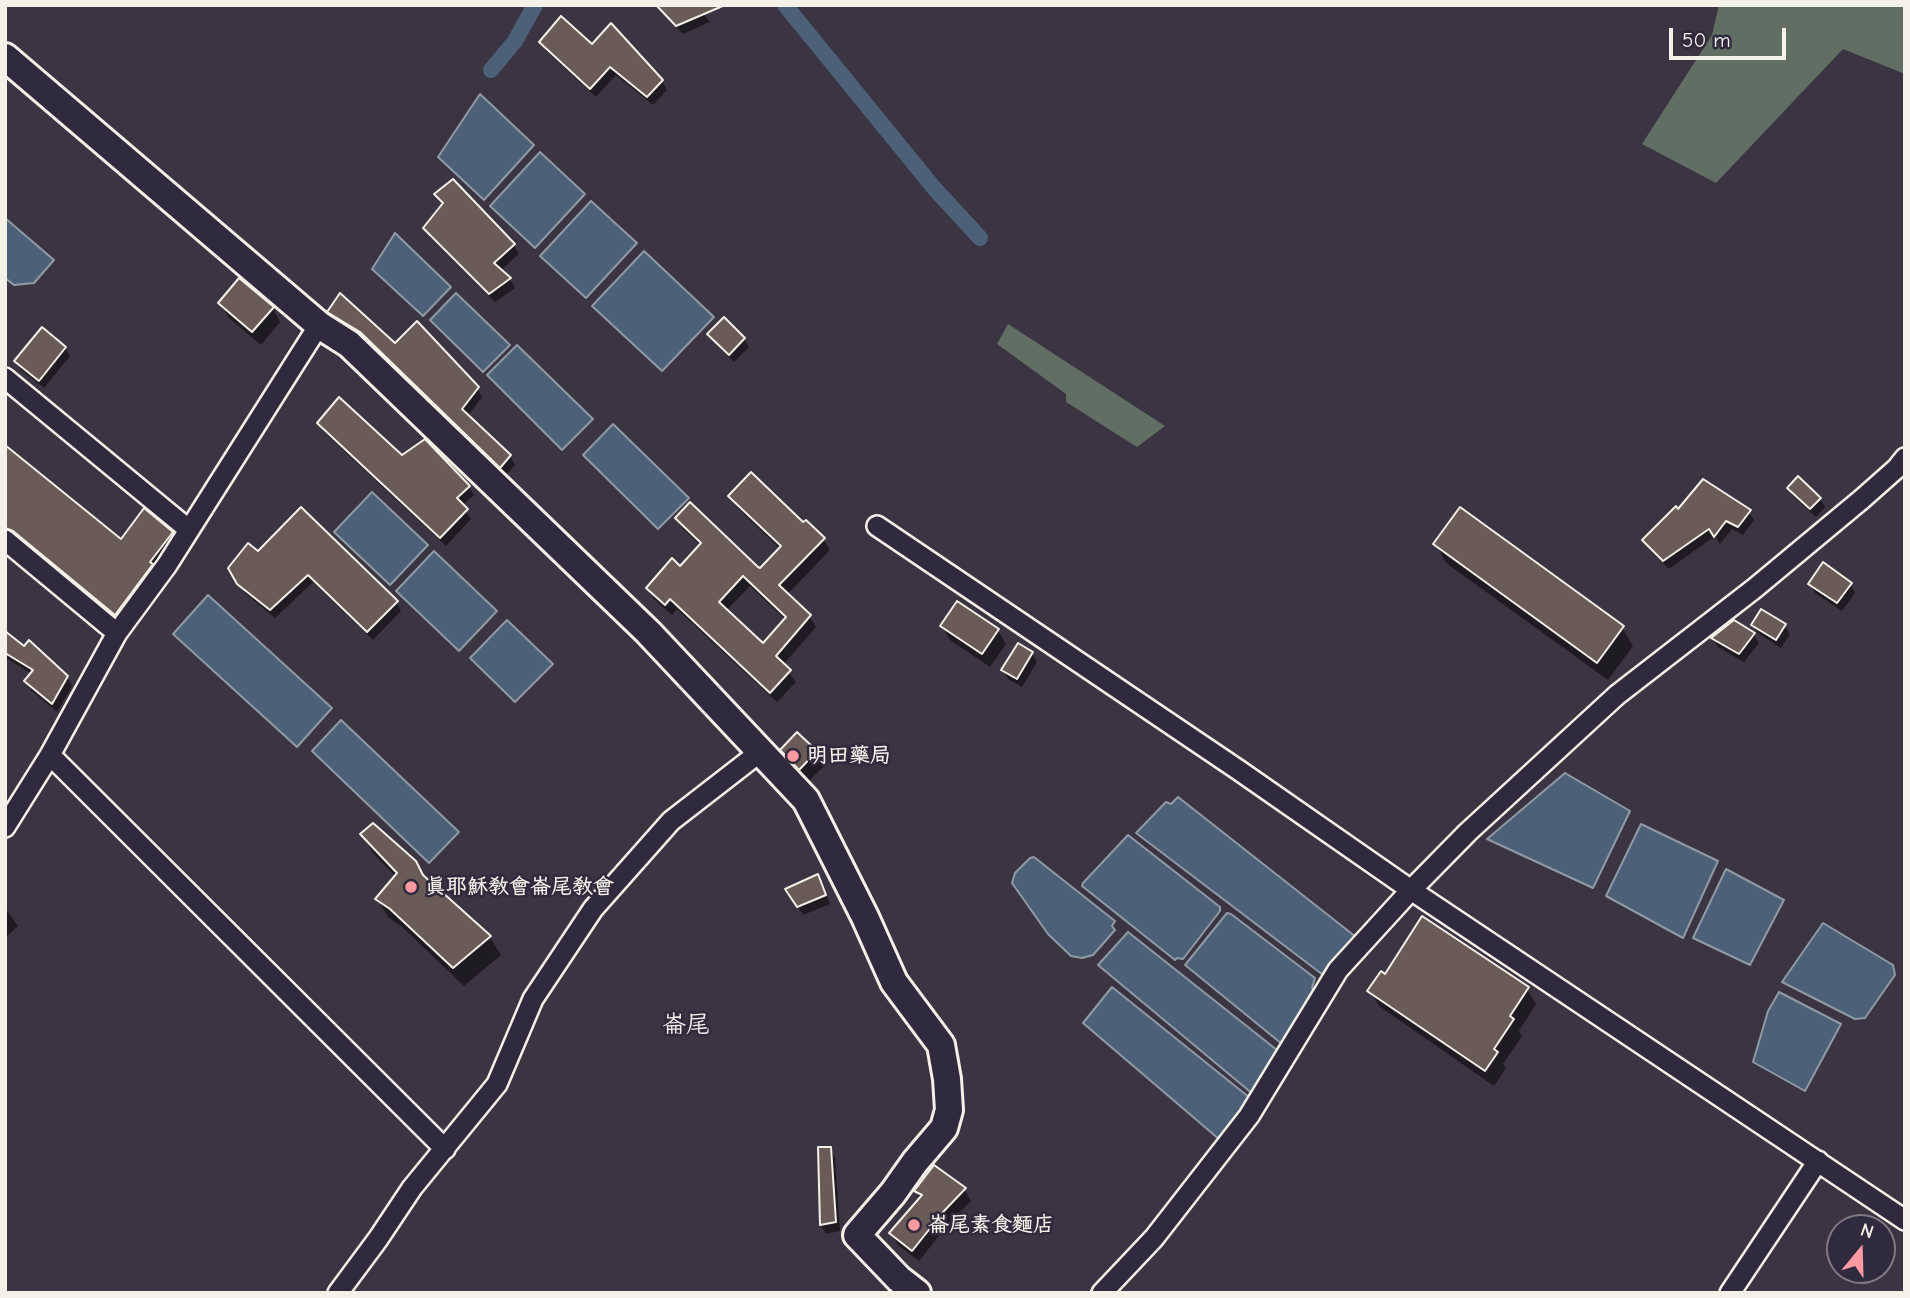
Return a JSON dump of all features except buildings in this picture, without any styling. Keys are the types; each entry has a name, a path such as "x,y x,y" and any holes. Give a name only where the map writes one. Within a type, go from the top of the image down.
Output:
{"street":[{"path":"5,57 320,325 349,344 648,632 806,800 865,917 894,982 941,1045 949,1110 944,1128 857,1235 899,1279 917,1293"},
{"path":"5,827 50,755 117,633 167,565 320,325"},
{"path":"5,378 188,529"},
{"path":"1102,1293 1154,1238 1250,1116 1338,970 1411,890 1468,832 1617,695 1755,588 1862,499 1905,458"},
{"path":"877,526 1237,768 1411,890 1905,1220"},
{"path":"5,540 117,633"},
{"path":"338,1293 412,1188 497,1084 533,999 593,909 671,821 760,752"},
{"path":"50,755 445,1149"},
{"path":"1730,1293 1818,1161"}],"green space":[{"path":"1719,5 1905,5 1905,74 1843,49 1716,183 1642,144 1712,35"},
{"path":"1008,324 1165,426 1137,447 1066,402 1066,394 997,344"}],"water":[{"path":"480,94 534,145 484,200 438,157"},
{"path":"540,152 585,194 535,248 490,206"},
{"path":"591,201 637,243 586,298 540,256"},
{"path":"5,218 54,260 34,283 14,285 5,278"},
{"path":"395,233 451,287 423,316 372,269"},
{"path":"644,251 714,317 662,371 592,306"},
{"path":"456,293 510,345 483,372 430,320"},
{"path":"517,345 593,419 562,450 487,375"},
{"path":"613,424 689,498 658,529 583,455"},
{"path":"372,492 428,545 390,585 334,532"},
{"path":"434,551 497,611 459,651 396,591"},
{"path":"208,595 332,708 297,747 173,634"},
{"path":"507,620 553,664 515,702 470,658"},
{"path":"341,720 459,832 429,863 312,751"},
{"path":"1565,773 1630,811 1593,888 1487,839"},
{"path":"1178,797 1356,937 1331,981 1136,833 1166,802 1171,804"},
{"path":"1641,824 1718,861 1683,938 1606,896"},
{"path":"1128,835 1220,907 1220,911 1183,959 1175,960 1082,886"},
{"path":"1034,857 1115,921 1112,926 1115,930 1093,955 1082,958 1071,956 1048,934 1012,883 1015,873"},
{"path":"1726,869 1784,900 1750,965 1693,938"},
{"path":"1227,913 1315,978 1312,988 1316,992 1282,1044 1185,965"},
{"path":"1823,923 1893,965 1895,975 1865,1018 1855,1019 1782,982"},
{"path":"1128,932 1282,1054 1254,1095 1098,965"},
{"path":"1112,987 1255,1102 1220,1140 1083,1023"},
{"path":"1779,992 1841,1024 1805,1091 1753,1062 1768,1011"}],"waterway":[{"path":"491,70 515,41 535,5"},
{"path":"785,5 934,188 980,238"}],"place":[{"name":"明田藥局","path":"793,756"},
{"name":"真耶穌教會崙尾教會","path":"411,887"},
{"name":"崙尾素食麵店","path":"914,1225"}],"district":[{"name":"崙尾","path":"686,1025"}]}
